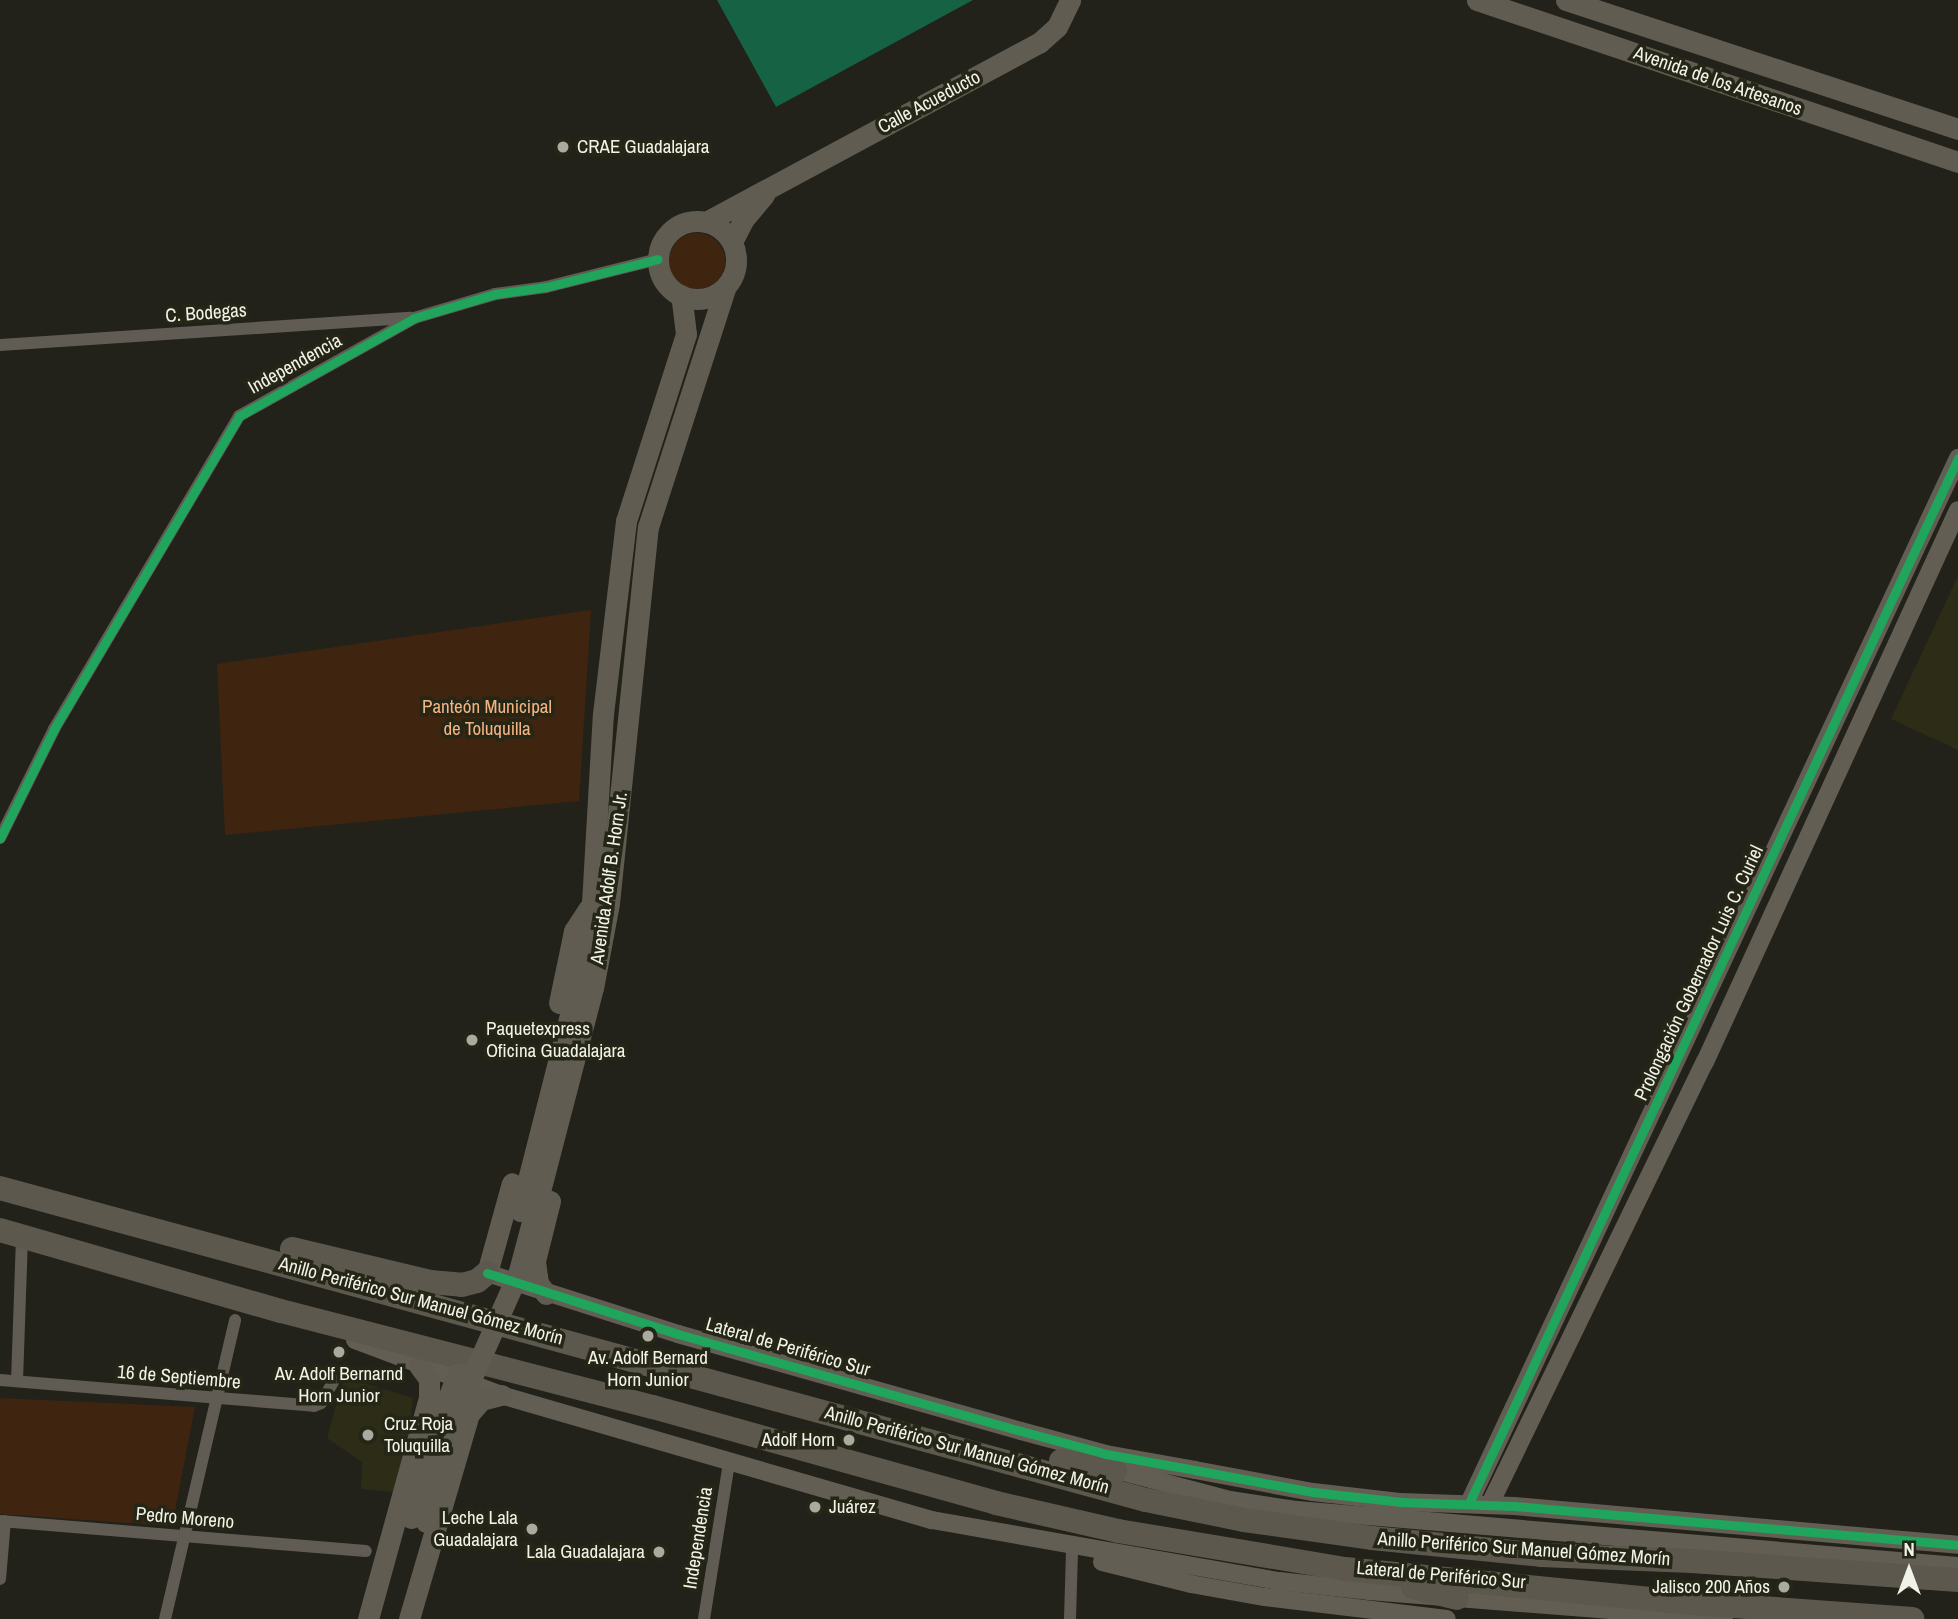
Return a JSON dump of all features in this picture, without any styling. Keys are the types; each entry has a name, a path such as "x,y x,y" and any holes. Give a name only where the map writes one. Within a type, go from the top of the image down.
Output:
{"highway":[{"name":"Anillo Periférico Sur Manuel Gómez Morín","path":"0,1188 1146,1500 1244,1520 1349,1535 1541,1555 1692,1561 1958,1580"},
{"path":"82,1209 168,1220 430,1282 463,1285 477,1281 487,1273"},
{"name":"Anillo Periférico Sur Manuel Gómez Morín","path":"11,1233 281,1311 653,1407 996,1503 1118,1531 1345,1569 1691,1603 1912,1619"},
{"path":"912,1435 1115,1471"},
{"path":"1345,1569 1452,1609"}],"main road":[{"name":"Calle Acueducto","path":"706,222 1039,43 1058,27 1070,0"},
{"name":"Avenida de los Artesanos","path":"1477,0 1528,8 1958,162"},
{"name":"Avenida de los Artesanos","path":"1566,0 1958,129"},
{"name":"Calle Acueducto","path":"732,242 743,220 771,187"},
{"path":"706,222 716,226 732,242 736,266 724,288 704,298 681,295 664,281 658,259 665,238 683,224 706,222"},
{"name":"Avenida Adolf B. Horn Jr.","path":"398,1619 440,1418 526,1217 579,982 601,903 648,527 724,288"},
{"name":"Avenida Adolf B. Horn Jr.","path":"601,903 603,714 626,521 685,334 681,295"},
{"path":"487,1273 498,1240 564,981 574,931 601,903 615,938 538,1250 536,1274 546,1294"},
{"path":"498,1240 516,1252 538,1250"},
{"path":"369,1619 430,1388 429,1379 419,1365"},
{"path":"409,1619 459,1446 474,1406 481,1400 501,1395"},
{"path":"419,1437 433,1423 446,1423 457,1434 459,1446"},
{"path":"403,1495 442,1506"},
{"name":"Avenida Adolf B. Horn Jr.","path":"382,1619 418,1520"}],"street":[{"name":"Independencia","path":"0,838 54,729 239,415 414,318 495,294 546,286 658,259"},
{"name":"C. Bodegas","path":"0,345 414,318"},
{"name":"Prolongación Gobernador Luis C. Curiel","path":"1469,1503 1958,458"},
{"path":"1490,1504 1705,1062 1958,510"},
{"path":"11,1233 17,1381"},
{"name":"Lateral de Periférico Sur","path":"487,1273 546,1294 1021,1431"},
{"path":"281,1311 501,1395 932,1520 1022,1538 1191,1584 1431,1618 1452,1609"},
{"path":"165,1619 186,1538 234,1320"},
{"name":"16 de Septiembre","path":"0,1380 216,1400 317,1406 337,1375"},
{"path":"1021,1431 1107,1454 1313,1492 1401,1502 1490,1504 1958,1545"},
{"path":"1021,1431 1115,1471 1230,1500 1297,1510 1958,1566"},
{"name":"Independencia","path":"704,1619 729,1462"},
{"path":"0,1579 2,1521"},
{"name":"Pedro Moreno","path":"2,1521 366,1551"},
{"name":"Lateral de Periférico Sur","path":"1022,1538 1452,1609 1724,1619"},
{"path":"1070,1619 1072,1553"}],"shaded area":[{"path":"717,0 973,0 776,107"},
{"path":"1958,576 1958,750 1891,719"},
{"name":"Cruz Roja Toluquilla","path":"344,1377 413,1398 409,1431 394,1492 361,1489 362,1462 327,1438"}],"green space":[{"path":"697,233 708,235 717,241 723,250 723,272 717,281 708,287 697,289 686,287 677,281 671,272 669,261 671,250 677,241 686,235"},
{"name":"Panteón Municipal de Toluquilla","path":"591,610 579,801 225,835 217,664"},
{"path":"0,1398 195,1407 172,1526 0,1514"}],"cycle path":[{"path":"0,838 54,729 239,416 414,318 495,294 546,287 658,259"},
{"path":"1469,1503 1958,458"},
{"path":"487,1273 678,1334 1106,1454 1313,1492 1401,1502 1514,1506 1958,1545"}],"place":[{"name":"CRAE Guadalajara","path":"563,147"},
{"name":"Paquetexpress Oficina Guadalajara","path":"472,1040"},
{"name":"Av. Adolf Bernard Horn Junior","path":"648,1336"},
{"name":"Av. Adolf Bernarnd Horn Junior","path":"339,1352"},
{"name":"Cruz Roja Toluquilla","path":"368,1435"},
{"name":"Adolf Horn","path":"849,1440"},
{"name":"Juárez","path":"815,1507"},
{"name":"Leche Lala Guadalajara","path":"532,1529"},
{"name":"Lala Guadalajara","path":"659,1552"},
{"name":"Jalisco 200 Años","path":"1784,1587"}]}
